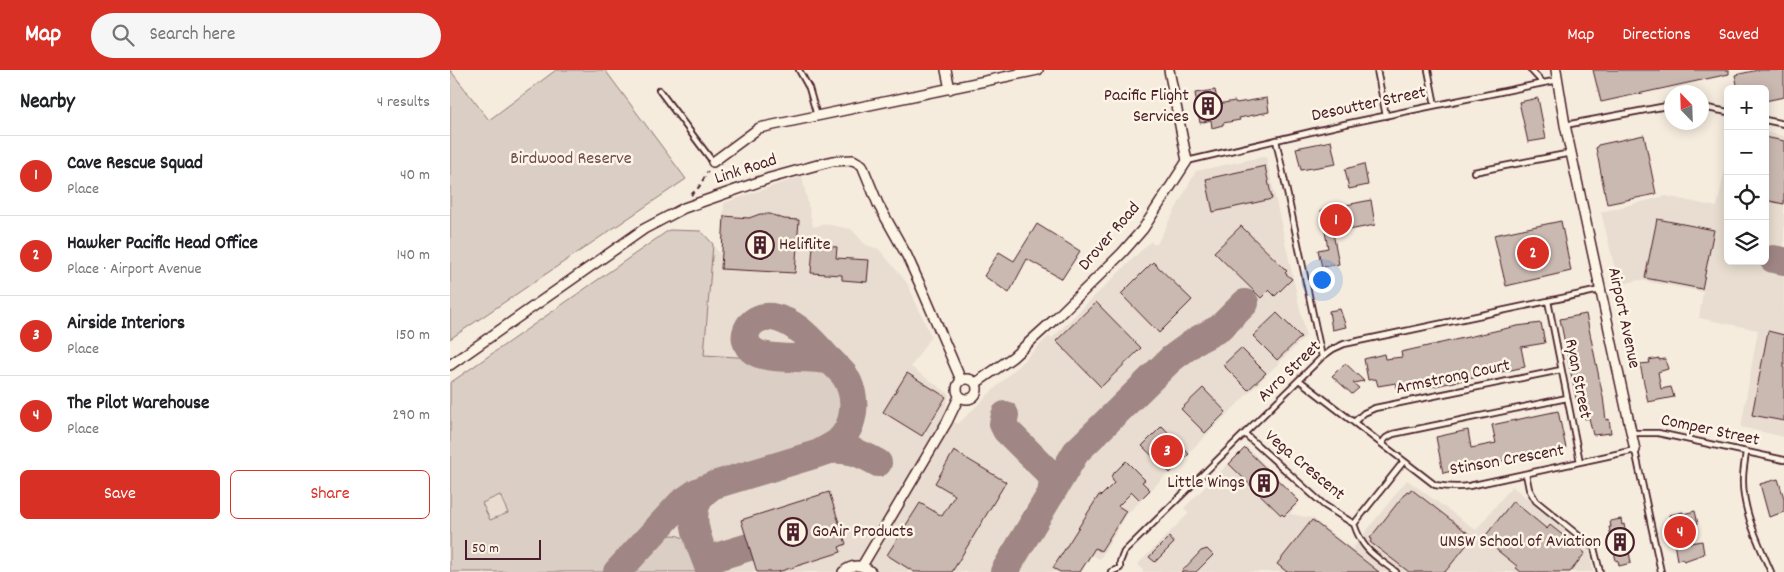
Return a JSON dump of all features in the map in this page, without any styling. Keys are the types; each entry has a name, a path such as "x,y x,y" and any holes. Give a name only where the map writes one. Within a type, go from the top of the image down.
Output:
{"street":[{"path":"946,70 950,89"},
{"path":"713,162 759,128 1038,70"},
{"path":"1169,70 1187,161"},
{"name":"Airport Avenue","path":"1556,70 1565,125 1635,450"},
{"name":"Link Road","path":"450,365 644,229 684,208 770,178 841,160 853,160 858,162 864,170 878,204 922,289 961,380"},
{"name":"Drover Road","path":"976,383 1013,357 1070,305 1122,253 1143,229 1187,161"},
{"path":"862,566 947,422 959,397 956,388 961,380 971,379 976,383 977,390 973,397 967,399 959,397"},
{"path":"843,572 852,566 862,566 871,572"}],"lane":[{"path":"799,70 809,88 817,116"},
{"path":"1377,70 1386,116"},
{"path":"1428,70 1435,105"},
{"path":"1532,70 1543,83"},
{"name":"Desoutter Street","path":"1187,161 1344,124 1558,80"},
{"path":"659,90 713,162"},
{"path":"1565,125 1664,107"},
{"path":"1709,108 1724,111"},
{"path":"1769,121 1784,124"},
{"path":"1276,140 1322,357"},
{"path":"1474,172 1571,153"},
{"name":"Avro Street","path":"1111,572 1120,568 1124,552 1322,357 1333,349 1344,344 1600,290"},
{"name":"Ryan Street","path":"1548,301 1580,462"},
{"name":"Armstrong Court","path":"1354,422 1364,413 1375,408 1561,370"},
{"name":"Stinson Crescent","path":"1300,380 1435,485 1456,488 1635,450"},
{"path":"1382,443 1393,434 1567,398"},
{"name":"Comper Street","path":"1630,433 1650,432 1784,460"},
{"name":"Vega Crescent","path":"1245,434 1324,505 1354,524 1404,461"},
{"name":"Airport Avenue","path":"1635,450 1660,572"},
{"path":"1746,452 1743,479 1745,502 1771,572"},
{"path":"1526,474 1529,488 1536,501 1594,548 1600,572"},
{"path":"1354,524 1359,539 1365,548 1396,572"}],"path":[{"path":"684,208 687,198 700,187 713,162"}],"shaded area":[{"path":"1769,133 1784,136 1784,437 1741,427 1758,330 1699,318 1703,292 1639,280 1619,285 1601,212 1666,196 1717,207 1724,174 1724,265 1769,265"},
{"path":"1266,156 1306,336 1127,514 1100,559 1092,555 1081,572 450,572 450,383 701,232 721,255 724,203 802,176 813,227 825,224 851,229 866,245 879,249 907,283 931,336 911,367 949,394 944,415 958,424 1048,337 1052,338 1151,241 1153,244 1157,244 1196,171"},
{"path":"1246,446 1300,501 1290,514 1312,518 1352,549 1407,480 1476,530 1512,486 1589,549 1593,572 1142,572 1143,570 1138,564 1189,513 1184,508"}],"green space":[{"name":"Birdwood Reserve","path":"450,70 489,120 556,70 605,70 686,179 450,339"},
{"path":"669,230 701,231 713,244 704,355 817,362 827,368 842,383 849,403 848,414 844,424 837,434 824,443 699,480 683,489 605,572 450,572 450,383","holes":["500,495 508,513 490,520 482,503"]},
{"path":"672,535 685,539 693,548 701,572 629,572 653,544"}],"building":[{"path":"1593,70 1729,70 1729,74 1679,85 1664,85 1664,88 1601,102"},
{"path":"1758,70 1784,70 1784,97 1769,100 1769,85 1737,85 1735,75"},
{"path":"1215,90 1218,104 1267,98 1269,112 1239,118 1240,120 1223,123 1223,125 1212,128 1211,120 1200,123 1195,93"},
{"path":"1538,98 1546,139 1528,142 1519,102"},
{"path":"1644,135 1656,194 1607,204 1596,148 1598,145"},
{"path":"1769,138 1784,141 1784,204 1769,201"},
{"path":"1331,141 1336,164 1301,170 1296,148"},
{"path":"1364,164 1368,185 1349,189 1345,169"},
{"path":"1265,166 1272,199 1213,212 1206,179"},
{"path":"1371,200 1375,225 1333,233 1339,264 1322,267 1318,250 1328,248 1321,210"},
{"name":"Heliflite","path":"760,214 770,214 784,219 799,220 795,273 721,269 724,216 749,218"},
{"path":"1657,219 1714,230 1702,289 1645,278"},
{"path":"1561,221 1571,271 1506,286 1494,235"},
{"path":"1037,224 1080,251 1062,279 1027,259 1009,293 984,276 999,252 1014,261"},
{"path":"1241,226 1287,271 1285,273 1292,279 1275,296 1269,290 1261,298 1214,252"},
{"path":"813,245 837,247 836,258 869,260 867,282 842,280 842,275 811,273"},
{"path":"1153,262 1192,300 1159,333 1121,294"},
{"path":"1096,302 1141,348 1101,387 1056,341"},
{"path":"1340,309 1346,327 1332,330 1329,311"},
{"path":"1277,313 1301,337 1277,360 1253,336"},
{"path":"1586,314 1606,420 1609,419 1611,433 1593,435 1589,418 1585,419 1581,402 1577,403 1560,319"},
{"path":"1541,323 1545,343 1521,347 1525,367 1421,389 1421,385 1397,391 1396,383 1378,386 1376,379 1368,380 1364,359 1384,354 1385,359 1402,357 1401,352 1517,326"},
{"path":"1768,331 1784,335 1784,421 1752,415"},
{"path":"1241,348 1266,373 1248,390 1223,365"},
{"path":"1659,358 1659,360 1665,359 1668,369 1658,372 1661,389 1671,387 1674,397 1648,402 1640,364 1650,363 1649,360"},
{"path":"1345,363 1364,381 1353,383 1359,388 1352,394 1332,376"},
{"path":"907,373 946,397 922,436 883,412"},
{"path":"1203,388 1226,412 1205,433 1181,409"},
{"path":"1558,411 1566,448 1443,473 1436,437 1468,430 1471,448 1496,443 1492,425"},
{"path":"1162,426 1189,454 1170,473 1142,446"},
{"name":"Little Wings","path":"1245,448 1299,501 1284,516 1229,464"},
{"path":"954,451 1006,482 952,572 914,572 887,555 920,503 942,516 955,495 935,483"},
{"path":"1126,461 1145,480 1142,482 1150,490 1140,500 1132,492 1118,506 1126,511 1101,551 1095,548 1080,572 1060,572 1053,568 1099,495 1101,496 1114,483 1111,476"},
{"path":"1778,479 1784,498 1784,512 1769,517 1760,484"},
{"path":"1411,489 1473,537 1445,572 1409,572 1370,542 1372,539 1370,538 1407,491 1409,492"},
{"name":"GoAir Products","path":"829,492 846,544 839,547 841,552 778,572 757,572 741,520"},
{"path":"1513,501 1547,529 1550,525 1585,553 1570,572 1521,572 1516,568 1517,566 1483,539"},
{"path":"1695,511 1698,524 1687,526 1690,543 1702,541 1704,554 1684,561 1682,559 1677,560 1669,515"},
{"name":"UNSW School of Aviation","path":"1621,519 1622,525 1624,524 1631,563 1619,566 1618,560 1616,561 1609,527 1611,527 1610,521"},
{"path":"1312,520 1379,572 1287,572 1277,564"},
{"path":"1169,537 1174,543 1155,562 1149,557"},
{"path":"1207,549 1213,555 1196,572 1181,572 1201,551"}],"taxiway":[{"path":"1773,259 1784,261"},
{"path":"1004,572 1076,452 1171,359 1197,340 1220,328 1245,303"},
{"path":"821,452 838,442 849,427 852,419 852,393 845,376 840,370 807,336 788,322 772,317 763,317 750,325 747,331 747,344 759,354 831,361"},
{"path":"1005,415 1003,424 1006,430 1050,474 1053,481 1051,494"},
{"path":"617,572 681,503 697,492 714,485 830,450 856,452 878,463"},
{"path":"710,572 698,539 694,516 696,505 701,495 711,487"},
{"path":"706,560 749,547"}],"place":[{"name":"Pacific Flight Services","path":"1208,106"},
{"name":"Cave Rescue Squad","path":"1336,220"},
{"name":"Heliflite","path":"760,245"},
{"name":"Hawker Pacific Head Office","path":"1533,253"},
{"name":"Airside Interiors","path":"1167,451"},
{"name":"Little Wings","path":"1264,483"},
{"name":"GoAir Products","path":"793,532"},
{"name":"The Pilot Warehouse","path":"1680,532"},
{"name":"UNSW School of Aviation","path":"1620,542"}]}
